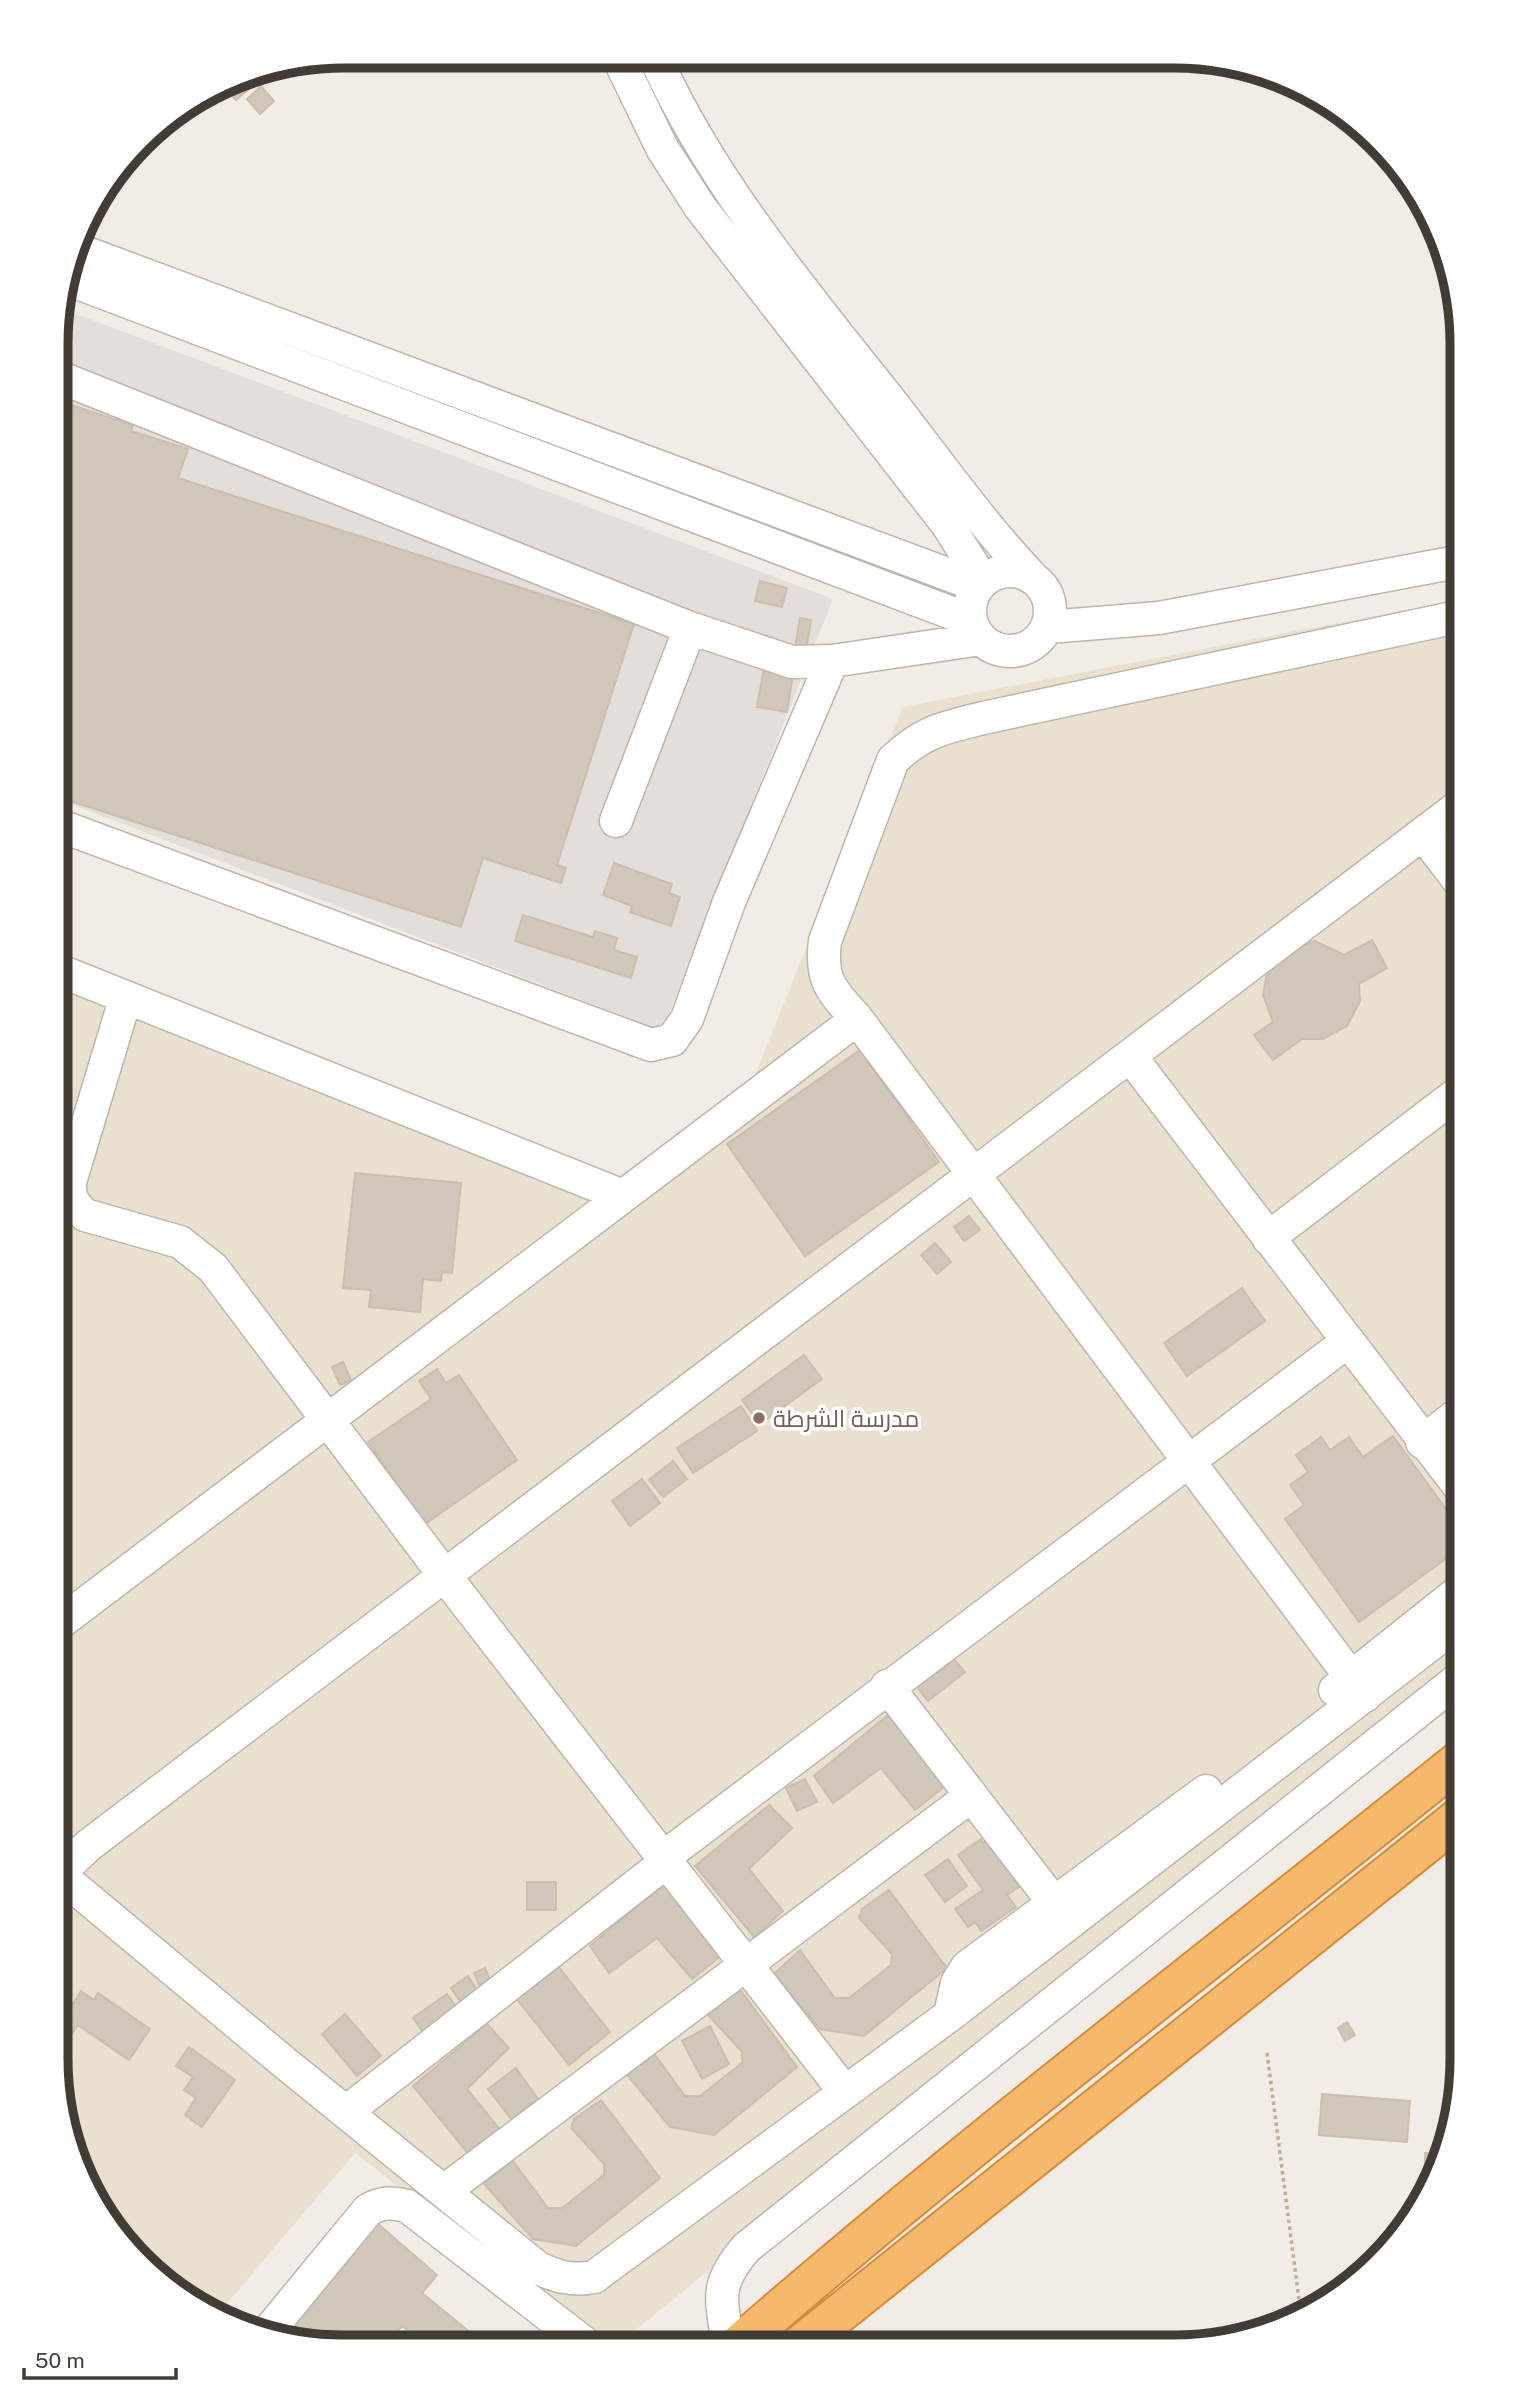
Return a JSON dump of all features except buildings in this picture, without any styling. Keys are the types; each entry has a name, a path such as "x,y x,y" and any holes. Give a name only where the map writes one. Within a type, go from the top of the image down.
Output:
{"highway":[{"path":"750,2335 836,2259 1065,2071 1257,1924 1450,1768"},
{"path":"813,2335 1450,1825"}],"street":[{"path":"623,68 643,113 686,188 947,524 981,583"},
{"path":"76,282 975,629 1000,651 1023,650 1033,645 1048,627 1049,597 984,522 807,295 689,127 660,68"},
{"path":"84,252 981,583"},
{"path":"69,381 690,628 792,662 832,661 975,629"},
{"path":"1048,627 1159,618 1450,563"},
{"path":"975,629 970,607 981,583 1009,570 1031,576"},
{"path":"1358,1687 857,1019 829,988 821,966 825,941 893,760 914,740 935,730 983,718 1450,619"},
{"path":"616,821 690,628"},
{"path":"68,829 651,1045 672,1040 687,1019 729,902 832,661"},
{"path":"68,1865 100,1837 1450,813"},
{"path":"1423,834 1450,870"},
{"path":"68,974 623,1196"},
{"path":"121,1013 70,1182 69,1195 85,1214 180,1242 205,1260 238,1297 445,1576 844,2091"},
{"path":"68,1617 857,1019"},
{"path":"1130,1056 1450,1475"},
{"path":"1268,1238 1450,1099"},
{"path":"346,2112 666,1862 676,1848 887,1686 1347,1342"},
{"path":"1422,1441 1450,1420"},
{"path":"68,1883 538,2268 565,2279 594,2277 950,2015 1358,1687 1450,1600"},
{"path":"950,2015 957,1983 967,1967 1240,1766 1450,1628"},
{"path":"887,1686 1054,1903"},
{"path":"726,2335 721,2297 726,2272 746,2248 1450,1686"},
{"path":"444,2191 971,1796"},
{"path":"273,2325 368,2210 380,2203 394,2203 407,2206 574,2335"}],"path":[{"path":"1266,2053 1300,2304"}],"shaded area":[{"path":"71,312 833,599 662,1031 68,803 68,345"},
{"name":"مدرسة الشرطة","path":"1450,601 1450,1669 629,2335 588,2335 355,2153 224,2307 176,2278 149,2254 125,2227 105,2197 89,2164 71,2095 68,2058 68,959 617,1178 754,1078 903,707"}],"place":[{"name":"مدرسة الشرطة","path":"759,1418"}]}
